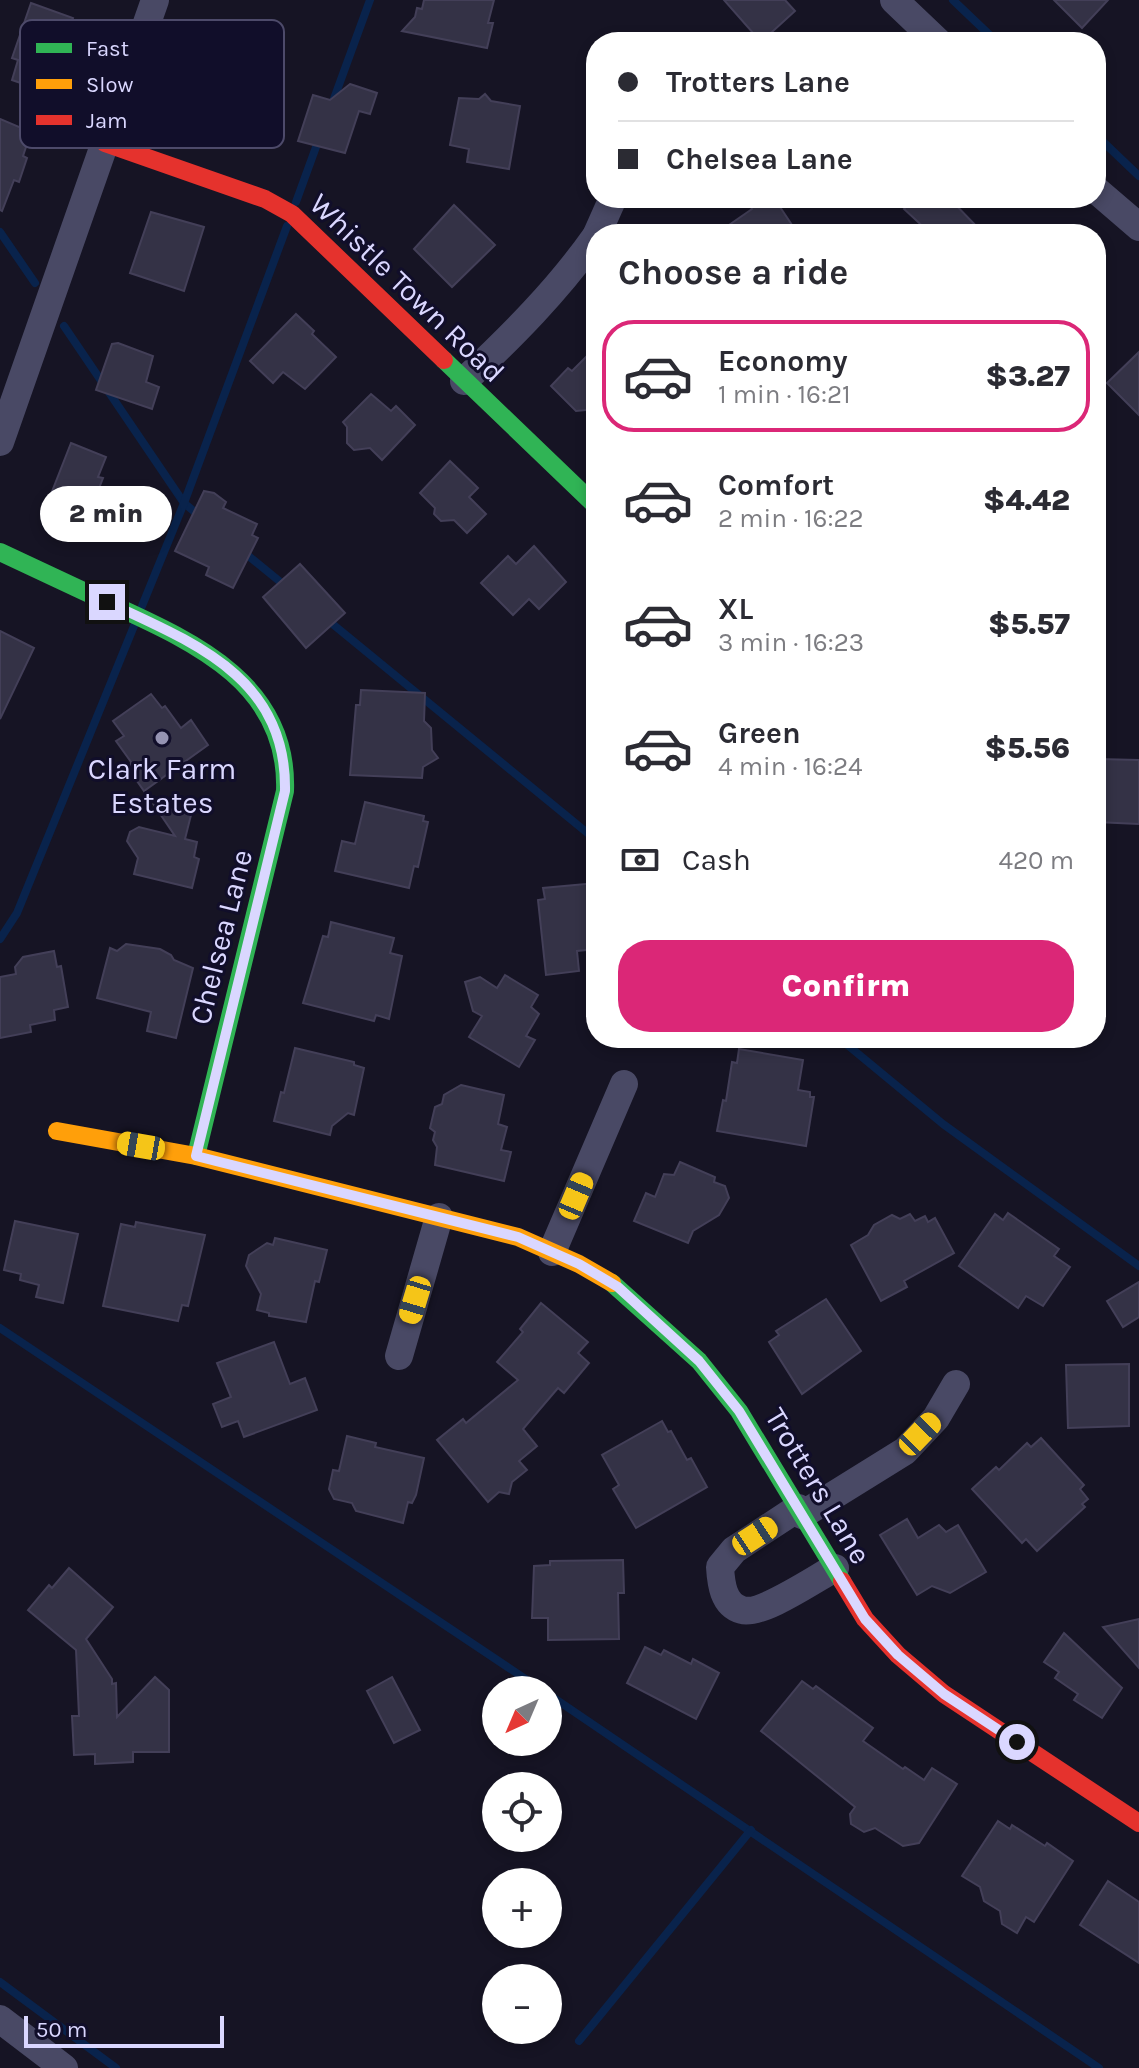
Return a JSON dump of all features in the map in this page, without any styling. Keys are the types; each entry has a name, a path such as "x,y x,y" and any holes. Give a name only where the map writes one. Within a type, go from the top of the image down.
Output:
{"street":[{"path":"148,20 155,0"},
{"path":"894,0 928,32"},
{"path":"0,442 103,148"},
{"name":"Whistle Town Road","path":"119,148 265,199 292,214 586,497"},
{"path":"1106,199 1139,227"},
{"path":"464,381 571,272 586,251"},
{"name":"Chelsea Lane","path":"0,552 187,639 228,667 257,697 274,728 285,762 285,791 196,1156"},
{"path":"552,1252 624,1084"},
{"name":"Trotters Lane","path":"57,1131 196,1156 518,1237 579,1264 618,1287 699,1361 739,1411 865,1619 898,1655 944,1694 1139,1823"},
{"path":"399,1356 439,1217"},
{"path":"835,1568 758,1610 741,1611 729,1601 722,1587 720,1567 734,1550 905,1451 936,1418 956,1384"},
{"path":"0,2019 64,2068"}],"building":[{"path":"424,0 494,0 488,23 493,23 487,48 402,31 415,17 417,8 422,9"},
{"path":"724,0 785,0 795,11 772,32 752,32"},
{"path":"1054,0 1108,0 1082,28"},
{"path":"31,3 73,18 72,20 25,20"},
{"path":"20,35 20,83 12,80 18,60 12,58"},
{"path":"350,84 377,93 370,114 359,111 345,153 298,141 313,95 330,100"},
{"path":"485,94 491,101 520,106 509,169 467,162 469,149 450,145 459,98 479,99"},
{"path":"0,119 20,127 20,148 26,148 23,156 27,158 19,182 14,180 0,210"},
{"path":"454,205 495,245 452,287 414,249"},
{"path":"781,208 791,224 730,224 752,209"},
{"path":"959,208 974,224 920,224 904,209"},
{"path":"151,212 204,227 184,291 130,273"},
{"path":"296,314 336,357 305,389 283,372 273,383 250,361"},
{"path":"118,343 153,356 146,382 159,387 152,409 96,390 112,344"},
{"path":"1139,352 1139,415 1107,383"},
{"path":"586,357 586,410 576,411 551,386 568,368 572,371"},
{"path":"371,394 391,411 396,406 415,425 382,460 370,448 354,450 347,443 347,427 343,422"},
{"path":"71,443 106,457 98,477 103,478 82,532 42,517"},
{"path":"450,461 478,488 469,497 486,514 467,533 454,520 441,521 434,514 435,508 420,493"},
{"path":"204,491 214,493 226,502 223,508 257,524 252,535 258,538 233,588 206,575 209,567 175,551"},
{"path":"534,546 566,582 539,609 529,599 513,615 481,583 508,556 516,564"},
{"path":"300,564 345,613 306,648 263,597"},
{"path":"0,631 34,648 0,719"},
{"path":"361,690 425,693 424,721 431,728 432,750 438,758 423,767 422,778 350,775 356,705 360,705"},
{"name":"Clark Farm Estates","path":"151,694 162,708 165,706 181,728 191,720 208,745 144,791 130,771 131,762 116,741 124,736 113,721"},
{"path":"1106,759 1139,760 1139,824 1106,822"},
{"path":"365,802 424,816 423,821 428,822 418,867 414,866 409,888 335,871 342,841 355,844"},
{"path":"154,805 191,815 185,839 197,842 194,857 199,859 192,888 134,874 138,858 127,841 130,832 139,827 175,836"},
{"path":"586,884 586,950 577,951 579,971 546,975 538,900 545,899 543,888"},
{"path":"331,922 394,938 390,953 402,956 389,1019 376,1015 374,1021 303,1003 323,936 328,937"},
{"path":"126,944 160,949 174,960 193,968 176,1038 147,1031 151,1012 97,998 110,948 117,951"},
{"path":"54,951 57,967 61,966 68,1007 54,1010 55,1020 30,1025 31,1032 0,1038 0,977 16,974 15,967 23,957"},
{"path":"505,975 538,995 531,1007 539,1014 526,1036 535,1040 519,1067 469,1037 482,1016 473,1011 465,982 480,977 497,988"},
{"path":"295,1048 354,1062 354,1065 364,1068 354,1115 348,1113 332,1126 330,1135 274,1121"},
{"path":"739,1049 803,1060 798,1090 810,1092 810,1097 814,1097 806,1146 717,1131 723,1100 726,1101 732,1062 737,1063"},
{"path":"461,1085 504,1095 498,1124 507,1127 501,1150 511,1152 504,1181 435,1165 435,1132 430,1128 435,1107 442,1104 444,1095"},
{"path":"680,1162 715,1177 714,1182 725,1186 729,1198 719,1215 693,1231 688,1243 634,1221 646,1193 655,1197 664,1174 674,1175"},
{"path":"1008,1213 1059,1249 1054,1256 1070,1267 1043,1306 1026,1296 1018,1308 959,1266 995,1214 1003,1220"},
{"path":"910,1214 915,1221 925,1216 928,1222 935,1218 954,1253 904,1281 907,1287 881,1301 851,1245 868,1235 874,1225 892,1215 900,1219"},
{"path":"15,1221 78,1234 63,1303 36,1297 39,1285 20,1280 21,1274 4,1270"},
{"path":"136,1222 205,1235 188,1306 182,1305 178,1321 103,1306 121,1224 135,1227"},
{"path":"275,1238 327,1250 319,1282 315,1281 306,1322 269,1316 269,1313 257,1310 261,1294 246,1266 249,1255 267,1243 273,1245"},
{"path":"1139,1282 1139,1317 1123,1327 1107,1301"},
{"path":"826,1299 861,1351 802,1394 769,1342 779,1335 776,1331"},
{"path":"541,1303 588,1342 578,1353 589,1363 564,1393 558,1388 523,1429 537,1446 519,1461 527,1470 512,1482 509,1494 499,1492 488,1502 437,1440 463,1419 466,1423 518,1380 497,1362 523,1332 520,1329"},
{"path":"274,1342 290,1384 305,1378 317,1410 244,1437 238,1421 222,1427 213,1404 231,1397 217,1363"},
{"path":"1129,1364 1129,1426 1068,1428 1066,1365"},
{"path":"662,1421 687,1460 691,1458 707,1487 636,1528 613,1489 619,1485 602,1455"},
{"path":"347,1436 376,1443 375,1447 424,1458 416,1495 412,1503 408,1502 403,1523 356,1511 352,1503 334,1499 329,1489 333,1470 339,1471"},
{"path":"1041,1438 1084,1485 1080,1489 1088,1499 1082,1504 1085,1507 1037,1551 1026,1539 1022,1543 972,1489 996,1467 999,1470 1027,1443 1031,1447"},
{"path":"907,1519 918,1538 939,1525 946,1532 958,1525 986,1572 950,1593 932,1586 917,1595 880,1535"},
{"path":"623,1560 624,1593 618,1593 619,1639 548,1640 548,1618 532,1618 534,1566 550,1565 550,1561"},
{"path":"69,1568 113,1607 86,1639 112,1679 112,1684 116,1683 117,1717 155,1677 169,1690 169,1752 133,1752 133,1762 95,1764 95,1754 74,1755 72,1716 79,1716 76,1650 28,1610 49,1585 52,1588"},
{"path":"1139,1619 1139,1668 1103,1627"},
{"path":"1064,1633 1122,1688 1102,1718 1074,1700 1078,1694 1055,1678 1059,1672 1044,1662"},
{"path":"645,1647 661,1655 664,1650 691,1664 693,1659 719,1673 696,1719 627,1683"},
{"path":"392,1677 420,1730 394,1743 367,1691"},
{"path":"802,1681 813,1689 816,1686 873,1728 863,1741 903,1769 905,1767 924,1780 932,1768 957,1784 919,1843 903,1846 875,1828 864,1832 851,1824 850,1814 855,1807 761,1731"},
{"path":"998,1821 1010,1829 1012,1825 1045,1846 1047,1843 1073,1861 1034,1922 1026,1917 1017,1933 1002,1924 1000,1911 984,1901 980,1887 962,1876"},
{"path":"1108,1881 1139,1902 1139,1963 1080,1925"}],"waterway":[{"path":"332,104 370,0"},
{"path":"953,0 987,32"},
{"path":"296,202 320,136"},
{"path":"1106,145 1139,176"},
{"path":"142,606 184,503 287,226"},
{"path":"0,232 35,283"},
{"path":"64,326 184,503 202,518"},
{"path":"240,549 289,589"},
{"path":"324,617 586,832"},
{"path":"0,939 17,913 134,626"},
{"path":"851,1048 943,1124 1139,1266"},
{"path":"0,1328 521,1676"},
{"path":"562,1704 1099,2068"},
{"path":"579,2041 751,1830"},
{"path":"0,1982 116,2068"}],"traffic: fast":[{"path":"444,360 586,496"},
{"path":"0,552 174,634 204,652 231,672 254,695 271,722 282,754 285,791 196,1156"},
{"path":"612,1283 699,1361 739,1411 842,1581"}],"traffic: slow":[{"path":"57,1131 196,1156 518,1237 579,1264 612,1283"}],"traffic: jam":[{"path":"119,148 265,199 292,214 444,360"},
{"path":"842,1581 865,1619 898,1655 944,1694 1139,1823"}],"place":[{"name":"Clark Farm Estates","path":"162,738"}],"route":[{"path":"107,602 187,639 228,667 257,697 274,728 285,762 285,791 196,1156 518,1237 579,1264 618,1287 699,1361 739,1411 865,1619 898,1655 944,1694 1017,1742"}]}
